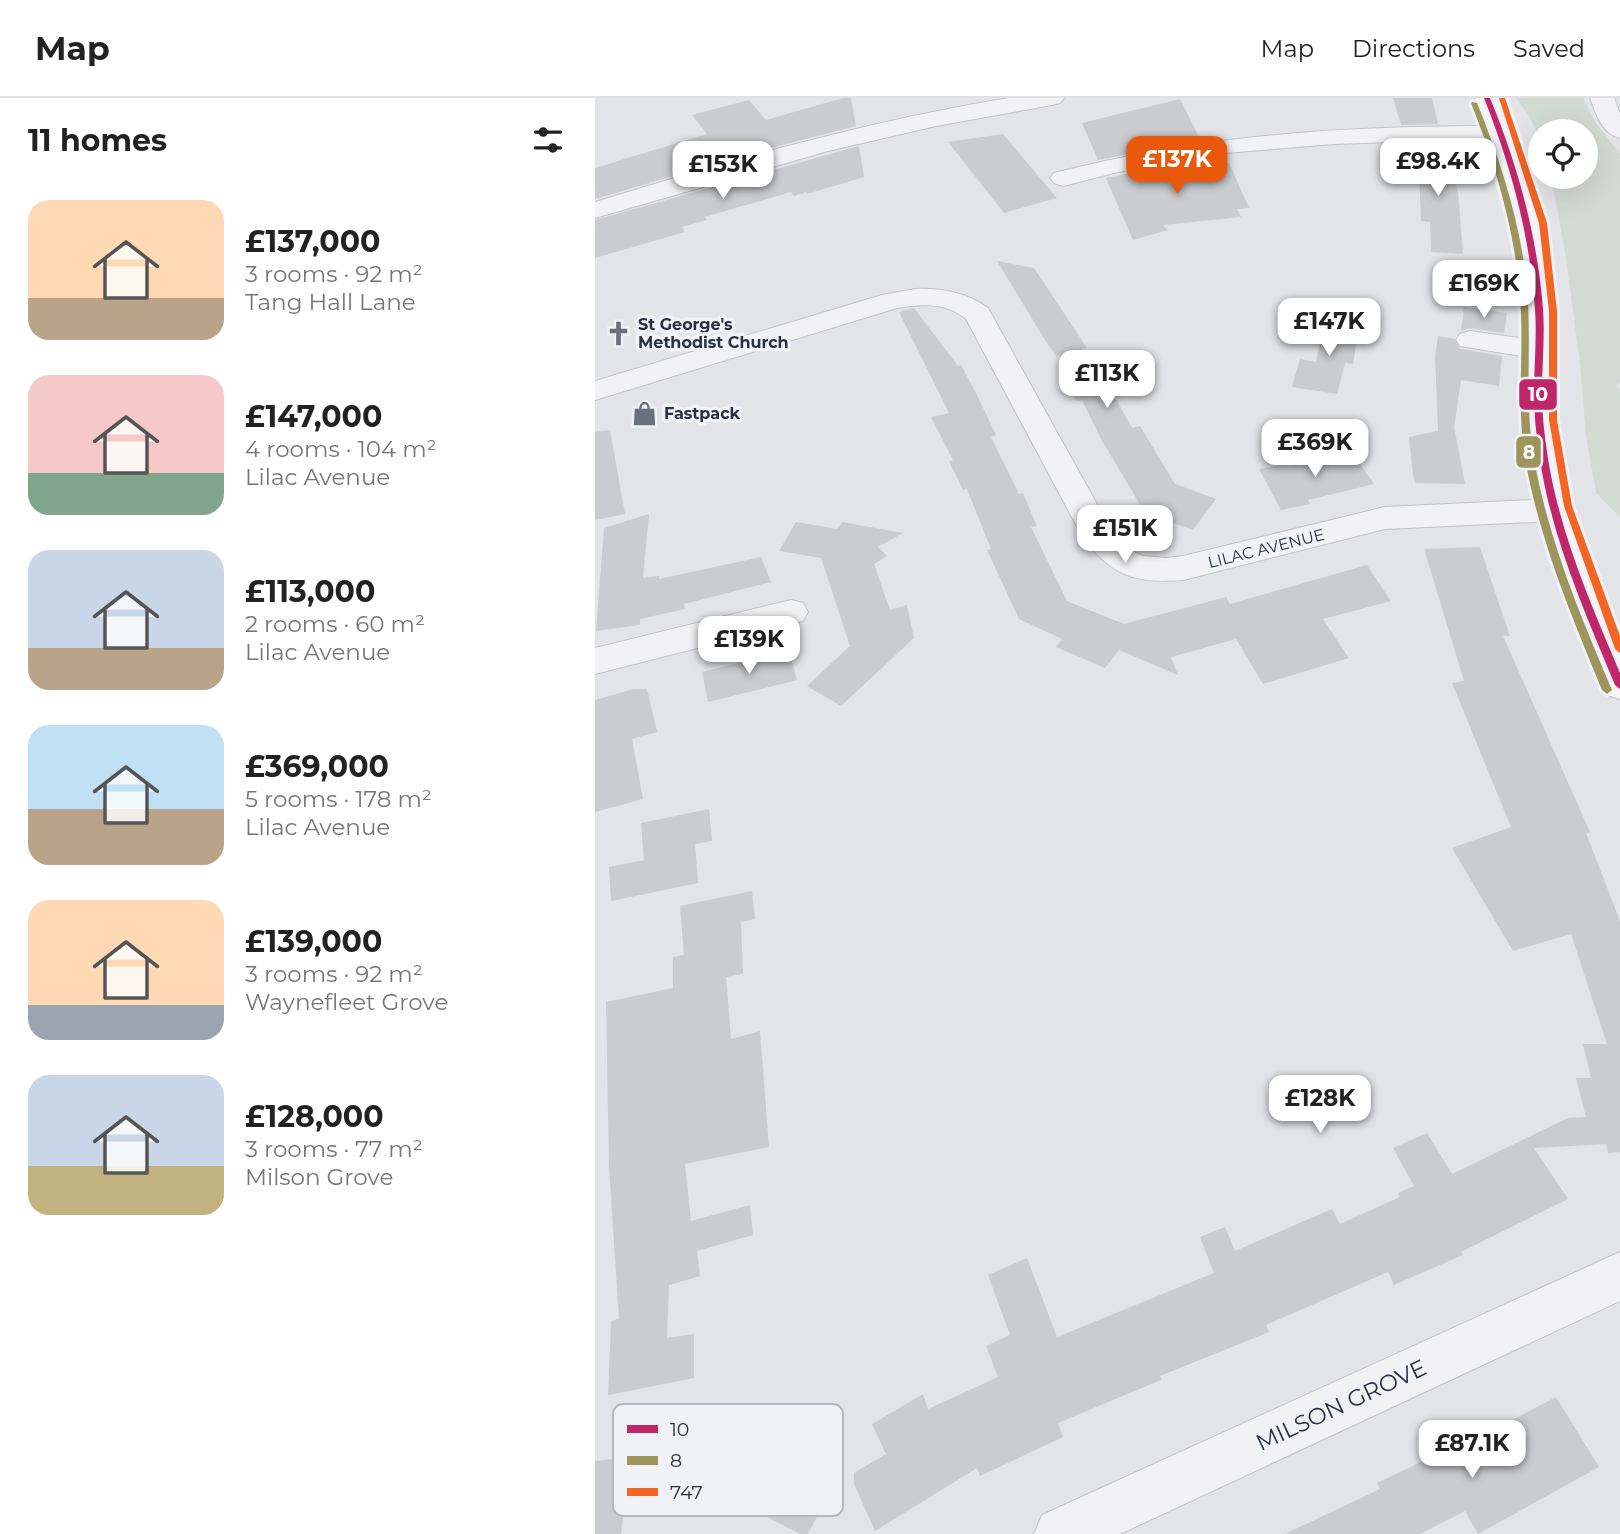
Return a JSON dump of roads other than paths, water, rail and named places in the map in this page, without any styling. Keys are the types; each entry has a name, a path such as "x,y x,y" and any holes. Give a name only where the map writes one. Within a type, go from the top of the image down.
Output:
{"main road":[{"path":"1487,98 1529,225 1538,299 1539,421 1554,510 1593,620 1620,685"}],"street":[{"path":"595,210 715,173 871,132 947,115 1052,98"},
{"path":"1602,98 1610,118 1620,131"},
{"path":"1063,178 1131,161 1287,139 1379,133 1500,133"},
{"name":"LILAC AVENUE","path":"595,391 892,301 912,297 940,298 969,306 978,314 1095,530 1112,553 1131,567 1154,571 1183,568 1385,518 1554,510"},
{"path":"1470,340 1539,350"},
{"path":"595,661 791,612"},
{"name":"MILSON GROVE","path":"1062,1534 1620,1276"}],"place":[{"name":"St George's Methodist Church","path":"618,333"},
{"name":"Fastpack","path":"644,413"}]}
